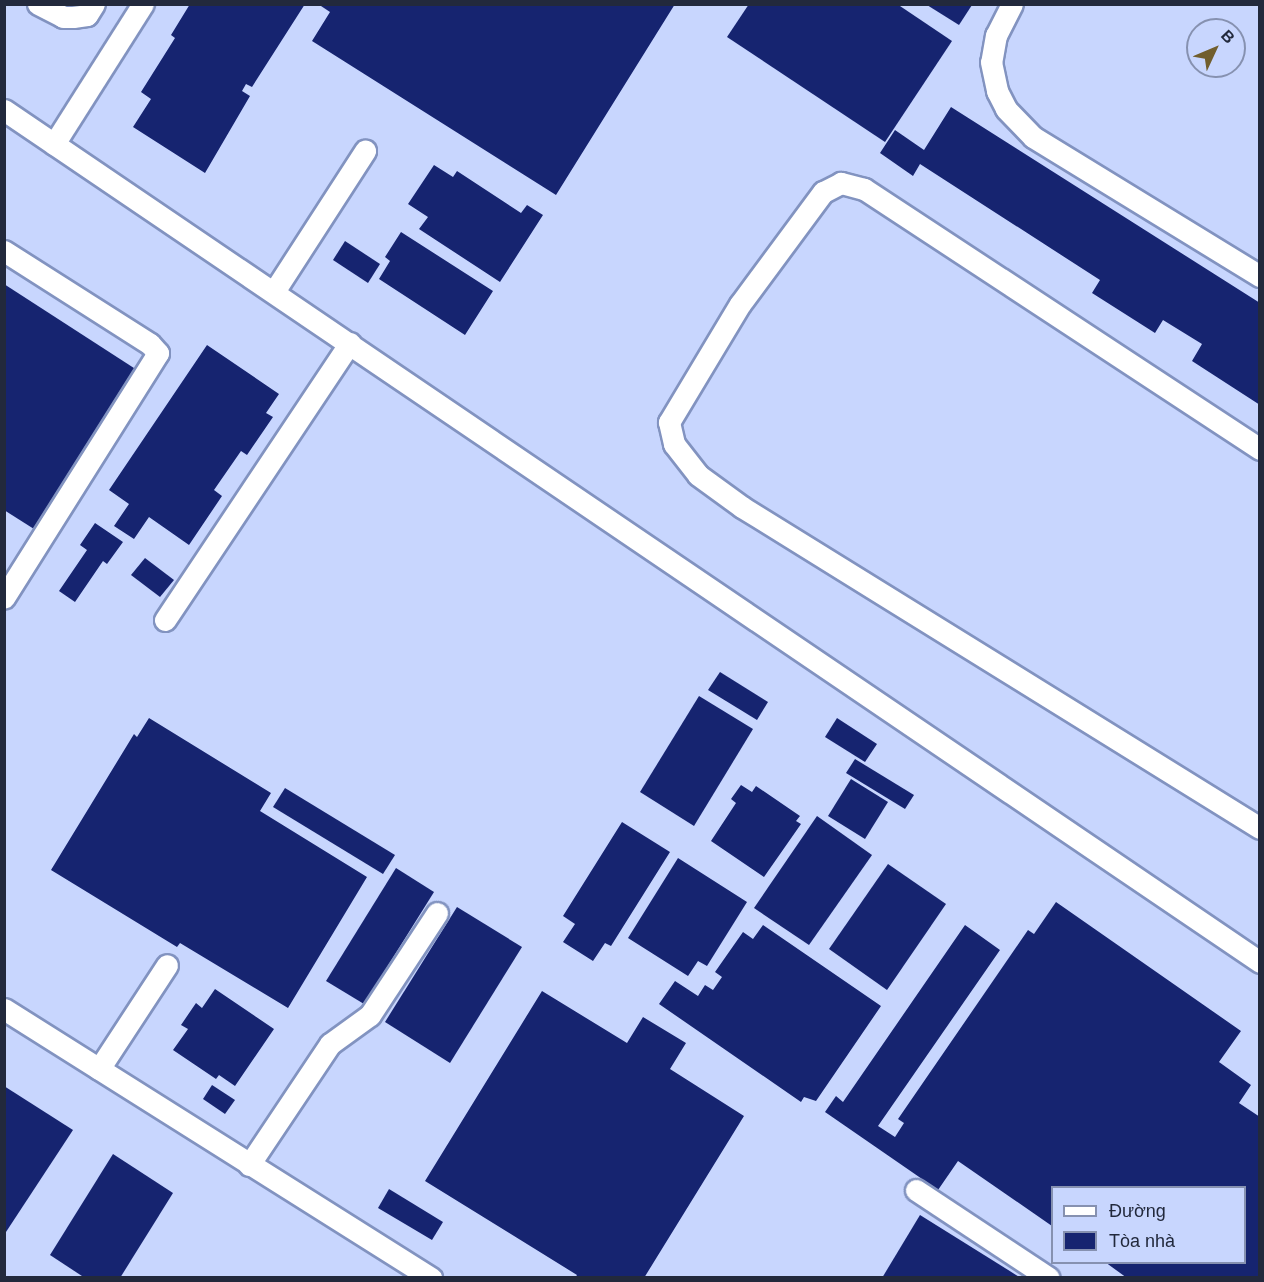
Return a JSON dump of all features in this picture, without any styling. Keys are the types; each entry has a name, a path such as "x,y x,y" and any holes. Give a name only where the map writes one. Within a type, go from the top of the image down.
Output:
{"lane":[{"path":"38,4 63,17 73,17 87,15 94,4"},
{"path":"54,144 143,4"},
{"path":"1012,4 996,35 991,62 997,91 1006,109 1033,137 1260,276"},
{"path":"4,110 275,290 1260,962"},
{"path":"275,290 365,151"},
{"path":"1260,449 864,189 841,183 823,192 740,304 669,422 674,444 698,475 742,507 1260,828"},
{"path":"4,251 150,344 158,353 4,598"},
{"path":"165,620 350,343"},
{"path":"249,1165 330,1044 370,1015 437,913"},
{"path":"99,1069 167,965"},
{"path":"4,1009 432,1278"},
{"path":"916,1190 1049,1278"}],"building":[{"path":"190,4 305,4 252,87 246,84 242,91 250,96 205,173 133,127 151,99 141,92 175,38 171,35"},
{"path":"318,4 675,4 556,195 312,41 330,12"},
{"path":"749,4 897,4 952,41 885,142 727,37"},
{"path":"927,5 972,5 959,25"},
{"path":"951,107 1260,303 1260,405 1192,361 1202,344 1163,320 1155,333 1092,293 1100,280 920,164 913,176 880,153 895,130 924,150"},
{"path":"434,165 453,177 457,171 521,213 527,205 543,215 500,282 419,229 428,217 408,204"},
{"path":"401,232 493,291 465,335 379,279 390,261 385,257"},
{"path":"345,241 380,264 368,283 333,260"},
{"path":"4,284 137,370 34,529 4,510"},
{"path":"207,345 279,394 266,413 273,417 247,455 241,451 214,490 222,496 189,545 149,517 134,539 114,526 129,504 109,490"},
{"path":"95,523 123,542 107,564 103,561 75,602 59,591 87,550 80,545"},
{"path":"145,558 174,580 160,597 131,575"},
{"path":"720,672 768,702 757,720 708,690"},
{"path":"699,696 753,729 694,826 640,792"},
{"path":"149,718 271,793 260,811 367,877 288,1008 180,943 177,947 51,870 134,734 137,737"},
{"path":"837,718 877,744 865,762 825,737"},
{"path":"855,759 914,795 905,809 846,773"},
{"path":"851,779 888,802 865,839 828,816"},
{"path":"741,785 752,792 756,786 800,816 796,821 801,824 764,877 711,841 736,803 731,799"},
{"path":"285,788 395,855 383,874 273,807"},
{"path":"817,816 872,855 809,945 754,908"},
{"path":"622,822 670,852 611,946 605,943 593,961 563,942 575,924 563,916"},
{"path":"678,858 747,902 707,966 698,961 688,976 628,938"},
{"path":"888,864 946,904 887,990 829,949"},
{"path":"396,868 434,892 364,1004 326,981"},
{"path":"1056,902 1241,1031 1219,1062 1251,1085 1239,1103 1260,1117 1260,1278 1127,1278 1108,1264 1246,1264 1246,1186 1051,1186 1051,1225 958,1161 938,1190 825,1112 836,1096 843,1102 965,925 1000,950 878,1126 895,1137 904,1123 898,1119 1028,930 1034,934"},
{"path":"457,907 522,947 450,1063 385,1022"},
{"path":"763,925 881,1006 816,1101 804,1097 801,1102 659,1004 675,981 698,996 705,985 713,990 722,977 715,972 743,932 753,939"},
{"path":"215,989 274,1029 235,1086 219,1075 216,1079 173,1050 188,1029 181,1025 196,1003 202,1008"},
{"path":"542,991 627,1043 643,1017 686,1043 670,1069 744,1116 644,1278 575,1278 577,1275 425,1181"},
{"path":"212,1085 235,1100 225,1114 203,1099"},
{"path":"4,1086 73,1130 4,1235"},
{"path":"113,1154 173,1193 120,1278 85,1278 50,1255"},
{"path":"389,1189 443,1222 432,1240 378,1208"},
{"path":"920,1215 1021,1278 882,1278"}]}
